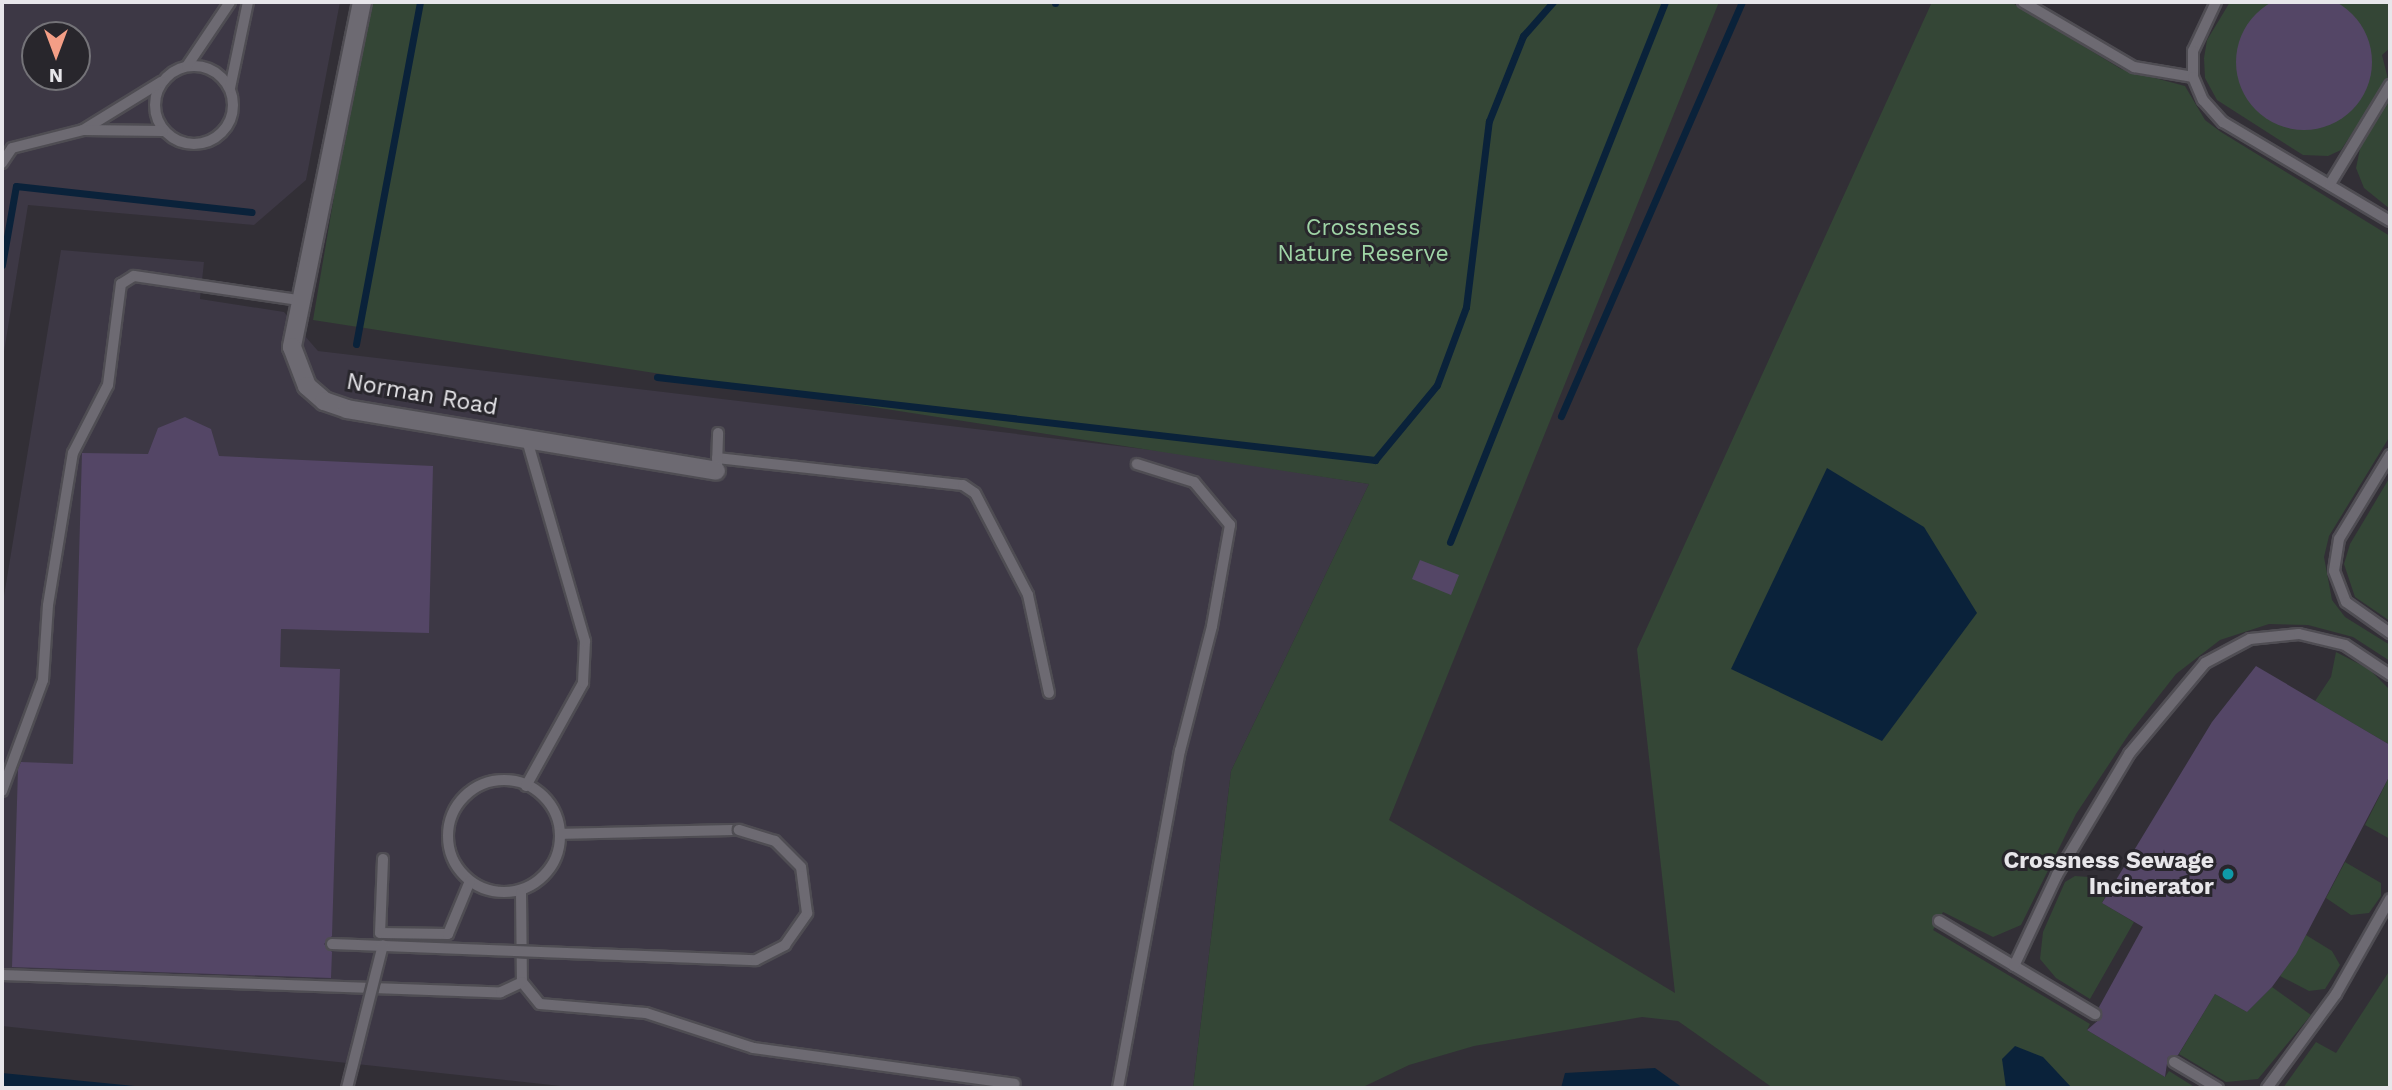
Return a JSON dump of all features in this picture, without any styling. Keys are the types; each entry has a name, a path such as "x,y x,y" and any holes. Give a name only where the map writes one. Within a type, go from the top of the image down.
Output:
{"street":[{"name":"Norman Road","path":"362,2 299,300 292,347 297,368 324,401 526,437 624,459 717,464"}],"lane":[{"path":"83,130 187,66 230,2"},
{"path":"2,163 12,148 83,130 163,131 195,145 214,139 232,117 230,88 248,2"},
{"path":"2022,2 2134,67 2193,78"},
{"path":"2216,2 2196,39 2193,78 2203,100 2223,122 2390,221"},
{"path":"187,66 209,68 230,88"},
{"path":"162,81 155,114 163,131"},
{"path":"2330,184 2390,85"},
{"path":"2,791 43,680 48,605 72,453 108,385 121,284 134,276 299,300"},
{"path":"718,433 717,464 963,485 975,494 1028,595 1049,693"},
{"path":"526,437 585,641 583,682 526,786"},
{"path":"2390,455 2339,539 2334,571 2346,602 2390,633"},
{"path":"1118,1088 1180,751 1212,626 1230,525 1194,482 1137,464"},
{"path":"2014,966 2057,875 2129,754 2164,705 2205,663 2250,639 2298,634 2345,645 2390,675"},
{"path":"502,779 526,786 547,801 560,834 558,857 542,880 521,892 470,881 448,850 450,817 476,786 502,779"},
{"path":"332,944 756,960 785,945 807,913 801,867 775,841 739,830 560,834"},
{"path":"383,859 380,933 448,934 470,881"},
{"path":"521,892 522,982 540,1004 646,1013 753,1048 1015,1084"},
{"path":"2267,1088 2336,993 2390,899"},
{"path":"1939,922 2095,1014"},
{"path":"347,1088 383,945"},
{"path":"2,975 501,992 522,982"},
{"path":"2174,1062 2218,1088"}],"shaded area":[{"path":"2,2 340,2 306,180 254,225 28,205 2,364"},
{"path":"61,250 204,262 200,299 284,312 318,351 1177,453 1369,484 1231,771 1193,1088 579,1088 2,1026 2,608"}],"green space":[{"name":"Crossness Nature Reserve","path":"367,2 1719,2 1389,820 1675,993 1637,649 1932,2 2011,2 2121,69 2185,86 2205,120 2221,132 2390,236 2390,436 2329,536 2324,557 2332,600 2345,617 2390,645 2390,661 2353,637 2308,625 2269,624 2220,640 2176,674 2129,734 2076,814 2021,925 1993,937 1943,912 1933,930 2090,1024 2087,1030 2165,1077 2169,1071 2196,1088 1773,1088 1678,1021 1642,1017 1474,1046 1409,1065 1361,1088 1193,1088 1231,771 1369,484 313,320"},
{"path":"2230,2 2390,2 2390,48 2382,55 2388,79 2341,150 2328,156 2303,155 2217,100 2205,78 2204,58 2207,40"},
{"path":"2390,95 2390,209 2364,188 2356,168 2361,144"},
{"path":"2390,477 2390,621 2355,597 2344,564 2350,544"},
{"path":"2336,652 2369,669 2390,690 2390,745 2315,701 2331,677"},
{"path":"2390,775 2390,839 2365,825"},
{"path":"2345,862 2381,883 2381,896 2369,913 2351,915 2326,898"},
{"path":"2075,876 2089,877 2109,889 2102,903 2134,922 2090,999 2056,978 2040,959 2043,932 2065,882"},
{"path":"2306,935 2332,951 2340,965 2325,989 2309,991 2280,976"},
{"path":"2390,970 2390,1088 2283,1088 2316,1042 2336,1053"},
{"path":"2272,987 2311,1015 2258,1079 2226,1082 2179,1054 2215,994 2247,1012"}],"water":[{"path":"1827,468 1924,527 1977,613 1882,741 1731,669"},
{"path":"2015,1046 2043,1057 2072,1088 2006,1088 2002,1059"},
{"path":"1655,1068 1683,1088 1561,1088 1565,1073"},
{"path":"2,1073 155,1088 2,1088"}],"building":[{"path":"2304,-6 2330,-1 2352,14 2367,36 2372,62 2367,88 2352,110 2330,125 2304,130 2278,125 2256,110 2241,88 2236,62 2241,36 2256,14 2278,-1"},
{"path":"185,417 211,429 219,456 433,466 429,633 281,629 280,667 340,669 332,936 324,944 332,952 331,978 12,967 18,769 21,762 73,764 82,453 148,454 158,428"},
{"path":"1420,560 1459,575 1451,595 1412,579"},
{"name":"Crossness Sewage Incinerator","path":"2256,666 2390,745 2390,775 2296,954 2272,987 2247,1012 2215,994 2178,1055 2168,1057 2165,1077 2087,1030 2102,1017 2099,1007 2143,927 2102,903 2212,722"}],"waterway":[{"path":"356,344 420,2"},
{"path":"657,377 1375,460 1437,385 1466,307 1489,121 1523,36 1553,2"},
{"path":"1450,542 1665,2"},
{"path":"1561,416 1742,2"},
{"path":"2,265 16,186 252,212"}],"place":[{"name":"Crossness Sewage Incinerator","path":"2228,874"}]}
